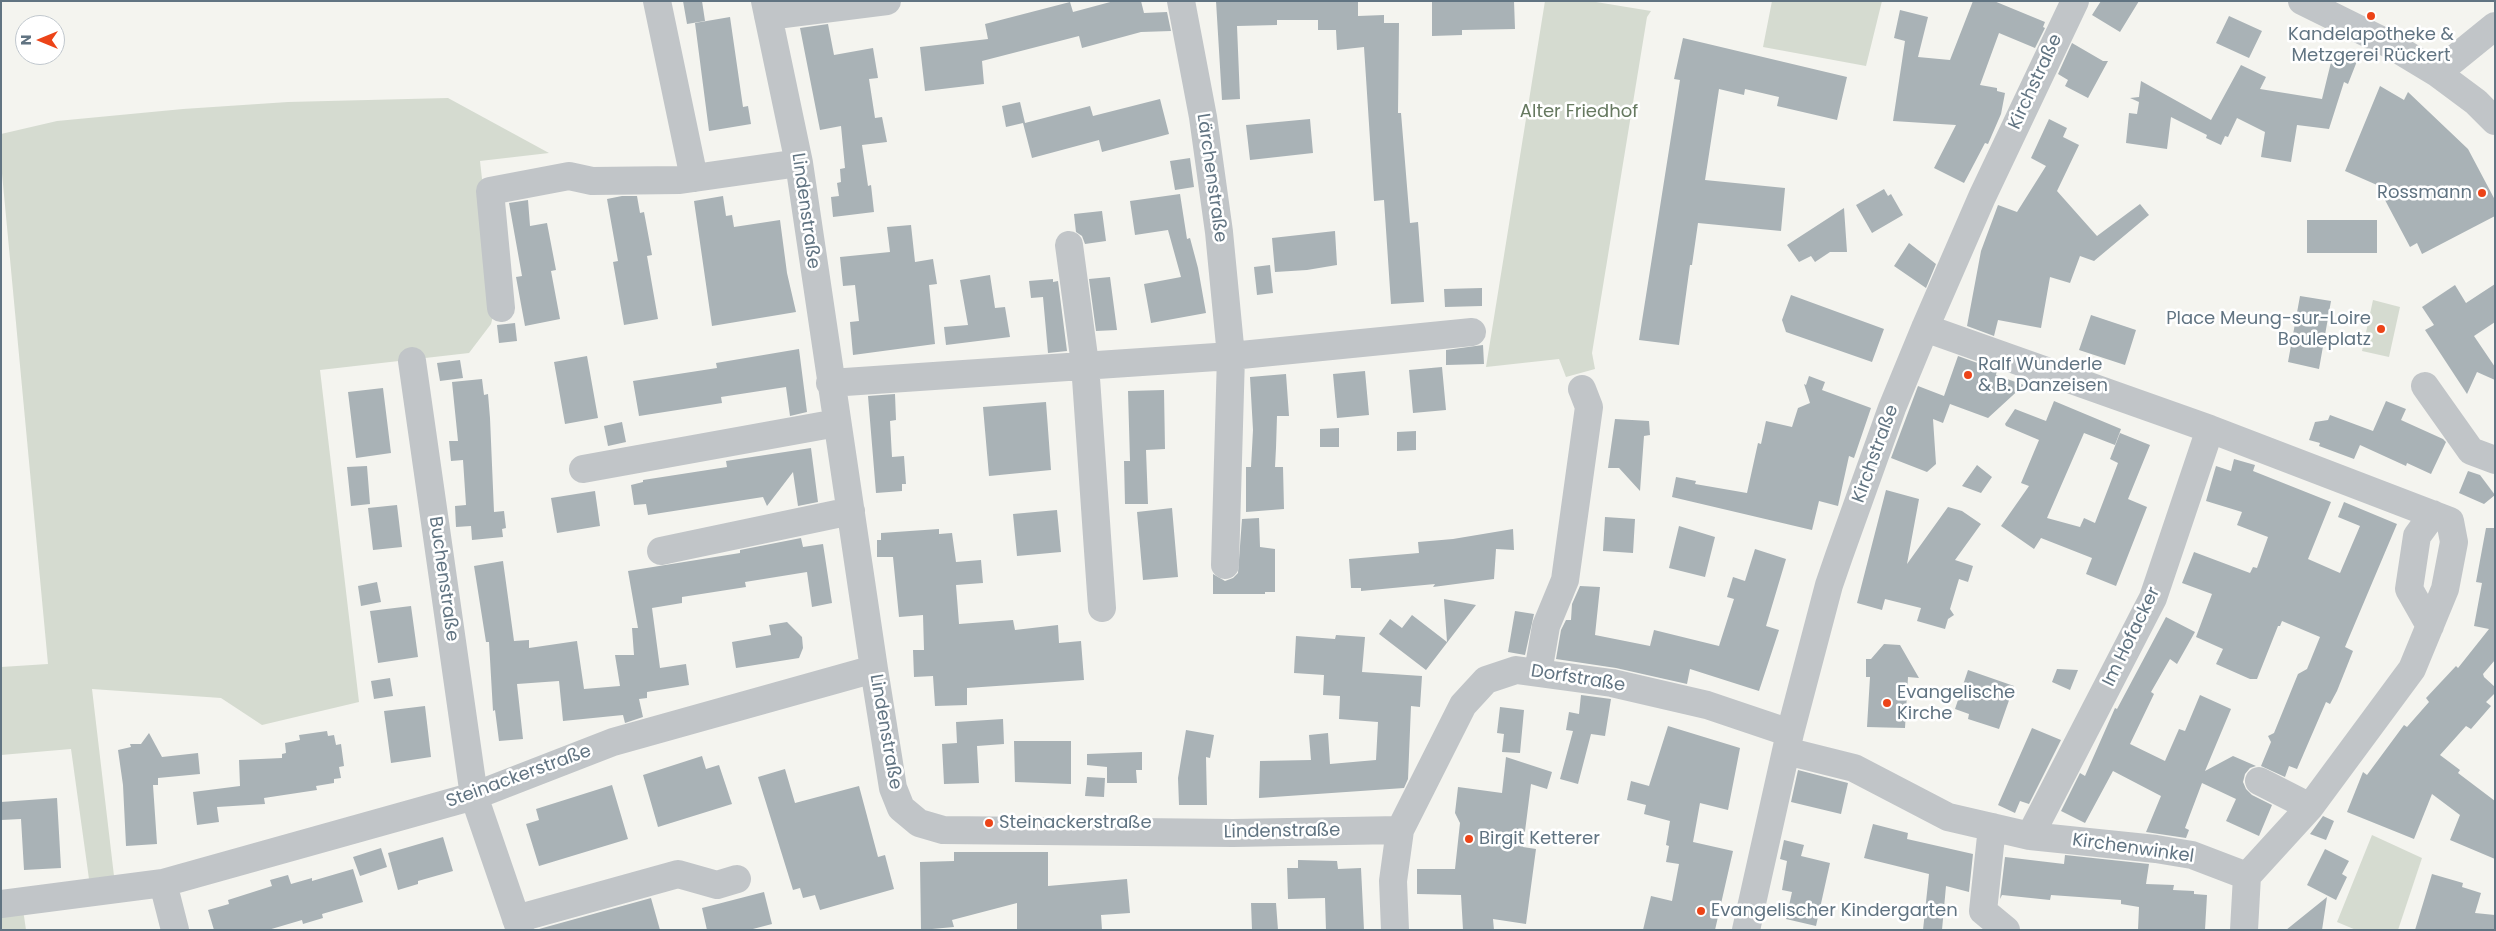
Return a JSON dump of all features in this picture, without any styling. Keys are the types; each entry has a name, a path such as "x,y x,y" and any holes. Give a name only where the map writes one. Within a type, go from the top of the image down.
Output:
{"street":[{"path":"657,1 694,178"},
{"path":"766,9 887,1"},
{"name":"Lärchenstraße","path":"1181,1 1203,117 1219,232 1231,356 1226,565"},
{"name":"Kirchstraße","path":"1746,930 1788,742 1832,578 1892,408 1982,197 2075,1"},
{"path":"2302,1 2389,44 2437,73 2476,102 2495,121"},
{"name":"Lindenstraße","path":"766,9 799,163 830,383 874,669 893,788 901,808 919,823 943,830 1233,833 1400,830"},
{"path":"2437,73 2495,26"},
{"path":"501,308 490,191 568,176 592,181 694,178 799,163"},
{"path":"1069,245 1085,364 1102,608"},
{"path":"1925,328 2210,429 2450,521 2454,542 2446,589 2412,669 2310,807 2247,876 2244,930"},
{"path":"830,383 1085,364 1231,356 1472,332"},
{"name":"Buchenstraße","path":"412,361 474,796 518,924"},
{"path":"2425,386 2471,451 2495,460"},
{"path":"1538,672 1546,626 1566,580 1589,407 1582,389"},
{"path":"583,468 837,423"},
{"name":"Im Hofacker","path":"2030,836 2153,598 2210,429"},
{"path":"660,551 851,511"},
{"path":"2426,634 2409,589 2417,536 2433,514"},
{"name":"Steinackerstraße","path":"1,904 163,883 474,796 612,742 874,669"},
{"name":"Dorfstraße","path":"1395,930 1393,881 1400,830 1463,705 1486,680 1516,670 1612,683 1707,705 1788,742"},
{"name":"Kirchenwinkel","path":"1788,742 1854,768 1948,817 2030,836 2156,849 2192,855 2247,876"},
{"path":"2259,781 2310,807"},
{"path":"1992,827 1983,912 2006,930"},
{"path":"518,924 678,874 716,885 737,879"},
{"path":"163,883 175,930"}],"green space":[{"name":"Alter Friedhof","path":"1545,1 1590,1 1651,11 1647,17 1592,353 1595,369 1566,377 1559,359 1486,367"},
{"path":"1772,1 1882,1 1866,66 1763,47"},
{"path":"448,98 549,153 480,161 496,304 491,324 469,353 320,370 359,702 262,725 221,698 92,689 114,876 89,879 71,749 1,755 1,667 48,664 1,163 1,134 57,121 183,109 288,102"},
{"name":"Place Meung-sur-Loire Bouleplatz","path":"2373,300 2400,307 2389,357 2362,351"},
{"path":"2372,835 2422,858 2398,930 2356,930 2337,922"},
{"path":"23,909 26,930 1,930 1,911"}],"building":[{"path":"683,1 702,1 705,21 687,24"},
{"path":"1114,1 1141,1 1144,13 1167,12 1171,31 1141,32 1082,48 1079,36 982,61 984,84 925,91 920,47 988,39 985,24 1070,2 1073,12"},
{"path":"1216,1 1358,1 1358,16 1384,15 1384,23 1399,23 1398,113 1401,113 1410,223 1418,222 1424,302 1391,304 1384,200 1374,201 1364,47 1337,50 1336,30 1318,30 1318,20 1277,20 1277,25 1237,26 1240,99 1222,100"},
{"path":"1432,1 1514,1 1515,29 1462,30 1462,35 1432,36"},
{"path":"1973,1 1994,1 2045,22 2043,27 2045,28 2035,48 1999,33 1980,85 1997,88 1997,91 2005,93 2001,114 1988,144 1985,143 1964,183 1934,168 1956,125 1893,121 1905,41 1894,38 1900,10 1928,17 1918,57 1950,60"},
{"path":"2101,1 2139,1 2120,32 2092,15"},
{"path":"2229,16 2262,31 2249,58 2216,43"},
{"path":"730,17 743,107 748,106 751,124 709,131 695,23"},
{"path":"828,24 834,55 873,48 878,78 869,79 875,118 882,117 887,142 862,145 868,186 871,185 874,212 833,217 831,197 839,196 837,183 841,182 840,169 845,168 841,126 820,130 800,28"},
{"path":"1683,38 1847,77 1837,120 1777,106 1779,97 1745,89 1744,95 1719,89 1705,180 1785,188 1781,231 1698,223 1679,345 1639,340 1680,80 1674,79"},
{"path":"2072,43 2103,61 2108,61 2088,98 2065,86 2068,80 2058,74"},
{"path":"2334,50 2359,56 2348,84 2344,82 2329,129 2297,125 2291,162 2261,157 2265,132 2237,118 2228,137 2225,136 2221,145 2206,138 2207,135 2171,117 2167,149 2126,143 2129,113 2137,114 2139,102 2130,98 2139,97 2141,81 2211,120 2241,65 2266,77 2260,89 2322,99"},
{"path":"2380,86 2404,100 2408,92 2468,149 2495,200 2495,216 2422,254 2417,243 2410,247 2377,185 2345,171"},
{"path":"1160,99 1169,134 1102,152 1099,140 1032,158 1023,123 1006,127 1002,106 1020,102 1025,123 1090,106 1093,116"},
{"path":"1310,119 1313,153 1250,160 1246,125"},
{"path":"2049,119 2067,128 2063,137 2079,145 2057,191 2097,236 2140,204 2149,215 2094,261 2080,256 2070,283 2050,277 2041,328 1998,320 1994,336 1967,326 1981,251 1998,205 2017,212 2046,166 2031,158"},
{"path":"1190,158 1194,187 1175,190 1170,161"},
{"path":"1884,189 1888,196 1891,194 1903,215 1872,233 1856,205"},
{"path":"1180,194 1187,239 1190,238 1198,268 1206,313 1151,323 1144,284 1181,277 1168,230 1135,235 1130,201"},
{"path":"637,196 640,213 644,212 652,255 647,256 658,319 624,325 613,262 618,261 607,199"},
{"path":"723,196 726,216 732,215 734,227 780,220 787,273 796,312 712,326 694,201"},
{"path":"528,200 530,226 547,223 556,270 551,271 560,319 525,326 516,277 522,276 509,203"},
{"path":"1844,208 1847,252 1830,252 1815,262 1811,256 1799,262 1787,245"},
{"path":"1102,211 1106,241 1085,244 1082,236 1076,232 1074,214"},
{"path":"2307,220 2377,220 2377,253 2307,253"},
{"path":"911,225 915,262 933,259 937,284 929,285 935,344 853,355 850,322 859,321 855,285 843,286 840,257 890,252 887,227"},
{"path":"1335,231 1337,265 1307,270 1275,272 1272,238"},
{"path":"1909,243 1936,264 1926,288 1894,266"},
{"path":"1270,265 1273,293 1257,295 1254,267"},
{"path":"990,275 995,308 1005,307 1010,337 946,345 944,327 968,325 960,280"},
{"path":"1110,277 1117,330 1096,331 1089,279"},
{"path":"1053,279 1053,282 1058,281 1067,351 1048,353 1043,297 1031,298 1029,281"},
{"path":"2495,284 2495,322 2474,336 2495,367 2495,380 2477,372 2467,394 2425,330 2434,325 2422,307 2455,285 2466,303"},
{"path":"1482,288 1482,306 1445,307 1444,289"},
{"path":"1791,295 1884,329 1872,362 1786,332 1782,320"},
{"path":"2300,296 2331,301 2319,369 2288,362"},
{"path":"2091,315 2136,330 2125,365 2079,350"},
{"path":"515,323 517,341 499,343 497,325"},
{"path":"1483,345 1484,364 1446,365 1446,350"},
{"path":"799,349 807,412 790,416 786,387 721,397 722,403 639,416 633,381 717,368 716,363"},
{"path":"587,356 598,418 565,424 554,362"},
{"path":"1958,356 1997,370 1996,375 2024,385 1988,418 1950,404 1943,423 1933,419 1936,464 1927,472 1891,458 1918,386 1944,396"},
{"path":"460,360 463,378 440,381 437,363"},
{"path":"1442,367 1446,410 1413,413 1409,370"},
{"path":"1365,371 1369,415 1337,418 1333,374"},
{"path":"1286,374 1289,416 1277,416 1275,467 1283,467 1284,509 1246,512 1246,467 1251,467 1253,430 1250,377"},
{"path":"1809,376 1825,382 1822,390 1871,408 1854,458 1849,456 1838,506 1819,501 1812,530 1672,497 1676,477 1696,481 1695,484 1747,493 1758,443 1761,444 1766,421 1792,427 1798,408 1810,403 1804,384 1806,385"},
{"path":"482,379 484,395 488,394 494,512 504,511 506,528 502,529 503,537 472,540 471,526 456,527 455,506 466,505 463,460 451,461 449,441 458,441 452,382"},
{"path":"383,388 391,453 356,458 348,392"},
{"path":"1164,390 1165,449 1146,450 1148,504 1125,504 1124,461 1130,461 1128,391"},
{"path":"895,394 896,420 890,421 892,457 904,456 906,484 902,484 902,491 876,493 868,396"},
{"path":"2054,401 2121,429 2115,445 2084,433 2047,518 2080,527 2084,518 2095,523 2118,463 2110,459 2120,433 2150,445 2128,499 2147,507 2116,586 2086,574 2092,558 2041,538 2034,549 2001,526 2029,486 2021,483 2039,440 2005,424 2015,409 2046,421"},
{"path":"2386,401 2406,409 2401,420 2446,442 2431,474 2407,463 2406,466 2360,445 2354,459 2319,446 2320,443 2309,440 2315,422 2328,420 2330,415 2373,431"},
{"path":"1046,402 1051,470 989,476 983,407"},
{"path":"1615,419 1649,421 1650,435 1644,436 1640,491 1619,468 1608,468"},
{"path":"622,422 626,442 608,446 604,426"},
{"path":"1339,428 1339,447 1320,447 1320,429"},
{"path":"1416,431 1416,450 1397,451 1397,432"},
{"path":"811,448 818,502 798,506 793,472 767,506 763,497 648,515 646,504 634,505 631,485 643,482 643,480 727,467 726,461"},
{"path":"2234,459 2255,465 2253,471 2331,502 2308,559 2340,573 2360,526 2338,517 2344,502 2397,524 2345,647 2353,651 2337,691 2330,704 2326,702 2297,769 2289,766 2285,777 2261,766 2271,742 2268,736 2274,733 2298,674 2307,669 2320,637 2282,621 2280,626 2278,626 2257,679 2250,679 2216,664 2223,649 2196,637 2212,594 2182,583 2194,552 2250,573 2253,567 2257,568 2268,537 2237,525 2242,512 2206,501 2216,466 2231,471"},
{"path":"1977,465 1992,477 1981,493 1962,486"},
{"path":"367,466 370,504 351,506 347,467"},
{"path":"2468,471 2480,475 2495,495 2484,504 2459,493"},
{"path":"1886,490 1919,499 1907,564 1948,507 1962,511 1981,524 1955,560 1973,566 1968,582 1959,579 1950,609 1954,615 1948,619 1945,629 1917,621 1921,608 1885,599 1882,610 1857,603"},
{"path":"595,491 600,526 557,533 551,498"},
{"path":"397,505 402,547 373,550 368,508"},
{"path":"1172,508 1178,577 1143,580 1137,512"},
{"path":"1057,510 1061,552 1017,556 1013,514"},
{"path":"1605,517 1635,519 1633,553 1603,551"},
{"path":"1259,518 1260,547 1275,549 1275,592 1265,592 1265,594 1213,594 1213,574 1225,581 1233,578 1238,573 1242,519"},
{"path":"1679,526 1715,537 1705,577 1669,568"},
{"path":"2486,528 2495,528 2495,660 2483,674 2495,687 2495,693 2486,702 2491,706 2471,729 2466,726 2440,755 2460,770 2458,773 2495,801 2495,859 2450,840 2460,815 2432,794 2414,839 2347,812 2363,772 2367,775 2404,725 2407,727 2429,702 2426,698 2456,666 2458,668 2489,629 2474,626 2482,583 2476,582"},
{"path":"939,529 939,534 952,533 956,562 981,560 983,583 956,585 959,624 1013,620 1015,630 1058,625 1059,643 1081,641 1084,680 967,688 967,705 935,706 933,676 914,677 913,650 924,650 923,615 899,617 893,557 877,557 877,540 881,540 881,533"},
{"path":"1513,529 1514,550 1496,549 1494,579 1433,587 1435,584 1361,591 1361,588 1351,588 1349,559 1419,553 1418,542 1453,539"},
{"path":"801,538 803,547 823,544 832,603 812,607 807,572 745,582 746,587 682,597 682,603 652,608 660,668 686,664 689,685 647,692 647,698 639,699 643,717 625,723 623,715 563,721 559,681 517,684 523,739 499,741 495,710 493,711 489,642 486,642 474,566 503,561 514,641 529,640 529,648 577,641 584,689 620,686 615,655 634,655 632,628 638,628 628,571 740,553 740,550"},
{"path":"1755,549 1786,559 1766,626 1779,630 1759,691 1690,669 1687,684 1616,668 1556,659 1561,630 1566,620 1571,620 1572,604 1580,586 1600,587 1595,635 1650,646 1654,630 1719,646 1734,599 1727,597 1733,577 1745,581"},
{"path":"377,582 381,602 361,606 358,586"},
{"path":"1444,599 1476,605 1426,670 1379,634 1390,619 1402,628 1412,615 1447,642"},
{"path":"411,606 418,657 378,663 370,611"},
{"path":"1515,611 1534,614 1525,655 1508,652"},
{"path":"2166,617 2195,632 2177,664 2170,659 2151,692 2154,694 2130,744 2165,761 2179,729 2185,731 2200,695 2231,709 2205,771 2233,756 2256,766 2250,768 2245,774 2243,782 2246,789 2252,795 2272,805 2259,836 2226,821 2236,799 2202,783 2185,828 2189,830 2186,838 2146,832 2161,796 2113,771 2085,823 2061,811 2080,773 2085,776 2115,708 2117,709"},
{"path":"787,622 802,637 803,648 799,658 736,668 732,642 771,635 769,625"},
{"path":"1336,635 1365,637 1362,672 1422,676 1420,707 1411,706 1408,779 1404,788 1259,798 1260,761 1311,760 1309,735 1328,733 1330,764 1376,760 1378,722 1339,719 1340,696 1323,695 1324,675 1294,673 1296,636 1335,639"},
{"name":"Evangelische Kirche","path":"1884,644 1900,645 1919,678 1908,677 1905,728 1867,727 1870,677 1866,677 1866,659 1871,659"},
{"path":"2057,669 2078,670 2070,690 2052,682"},
{"path":"1968,670 2014,686 1999,729 1968,719 1969,714 1955,709"},
{"path":"390,678 393,696 374,699 371,681"},
{"path":"1581,695 1611,699 1605,736 1591,734 1578,784 1560,779 1573,731 1566,730 1569,712 1579,714"},
{"path":"425,706 431,757 391,763 384,711"},
{"path":"1500,707 1524,710 1520,753 1502,752 1504,734 1497,733"},
{"path":"1003,719 1004,744 977,746 979,783 944,784 942,744 957,743 956,722"},
{"path":"1668,726 1740,748 1728,810 1700,803 1693,842 1733,851 1715,930 1643,930 1651,896 1672,901 1679,864 1666,862 1669,846 1666,845 1670,821 1644,814 1646,805 1627,800 1631,781 1649,786"},
{"path":"2032,728 2061,740 2029,804 2020,801 2015,813 1998,805"},
{"path":"1186,730 1214,735 1210,758 1206,757 1207,805 1179,805 1178,778"},
{"path":"327,731 328,736 334,735 336,745 341,744 344,766 339,767 341,778 334,779 334,783 316,786 317,790 264,798 265,804 217,807 219,822 197,825 193,792 240,786 239,760 282,758 282,754 286,753 285,743 300,740 299,735"},
{"path":"149,733 162,757 198,753 200,774 158,778 158,785 153,785 157,844 126,846 123,785 118,750 131,747 130,744 141,744"},
{"path":"1014,741 1071,741 1071,784 1015,782"},
{"path":"1142,752 1142,770 1136,770 1137,783 1107,783 1107,767 1087,765 1087,754"},
{"path":"702,756 706,769 719,765 732,804 658,827 643,775"},
{"path":"1506,757 1552,772 1547,789 1531,784 1523,847 1536,849 1526,924 1493,919 1494,930 1463,930 1461,895 1417,894 1417,869 1455,869 1460,823 1455,813 1458,787 1502,793"},
{"path":"785,769 795,803 859,786 878,857 885,855 894,889 820,910 815,895 803,898 800,888 793,890 758,777"},
{"path":"1798,770 1848,783 1841,814 1791,802"},
{"path":"1087,777 1105,778 1104,797 1085,796"},
{"path":"612,785 628,839 539,866 526,824 539,820 536,809"},
{"path":"57,798 61,868 24,870 21,819 1,820 1,802"},
{"path":"2323,816 2334,821 2326,840 2310,834"},
{"path":"1873,824 1908,833 1907,839 1973,854 1969,892 1946,886 1942,930 1923,930 1929,874 1864,858"},
{"path":"443,837 453,871 418,881 418,884 398,890 388,853"},
{"path":"1784,840 1804,845 1801,856 1830,863 1816,926 1786,919 1792,892 1782,890 1787,861 1780,859"},
{"path":"381,848 387,867 360,876 353,857"},
{"path":"2325,849 2349,861 2342,874 2347,877 2336,900 2307,885"},
{"path":"954,852 1048,852 1048,886 1127,879 1130,913 1101,915 1102,930 1017,930 1017,903 952,920 954,927 921,930 920,862 954,861"},
{"path":"2065,855 2149,864 2146,884 2174,885 2173,890 2194,891 2194,894 2207,895 2205,930 2138,930 2139,907 2121,904 2121,900 2051,895 2050,900 2002,895 2000,899 2005,857 2064,864"},
{"path":"1298,860 1337,861 1338,869 1361,868 1364,930 1326,930 1325,898 1288,899 1287,868 1298,868"},
{"path":"353,869 363,902 322,914 323,918 303,924 302,920 268,930 214,930 208,910 229,904 228,900 272,886 270,880 288,875 291,884 312,878 312,881"},
{"path":"2432,874 2463,883 2462,887 2481,893 2475,913 2495,915 2495,930 2415,930"},
{"path":"764,892 772,924 749,930 707,930 702,908"},
{"path":"2327,897 2322,930 2286,930"},
{"path":"651,898 660,930 539,930 539,929"},
{"path":"1251,903 1276,903 1278,930 1252,930"}],"place":[{"name":"Kandelapotheke & Metzgerei Rückert","path":"2371,16"},
{"name":"Rossmann","path":"2482,193"},
{"name":"Place Meung-sur-Loire Bouleplatz","path":"2381,329"},
{"name":"Ralf Wunderle & B. Danzeisen","path":"1968,375"},
{"name":"Evangelische Kirche","path":"1887,703"},
{"name":"Steinackerstraße","path":"989,823"},
{"name":"Birgit Ketterer","path":"1469,839"},
{"name":"Evangelischer Kindergarten","path":"1701,911"}]}
